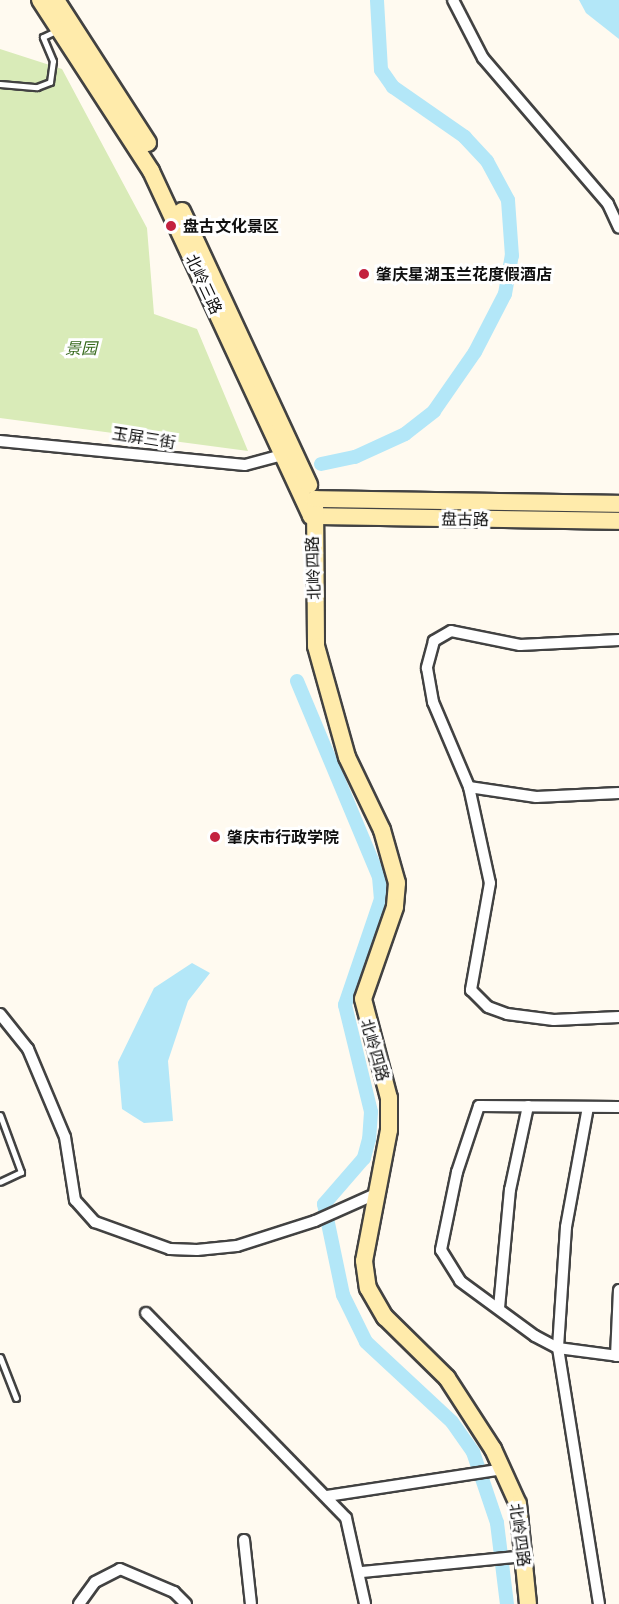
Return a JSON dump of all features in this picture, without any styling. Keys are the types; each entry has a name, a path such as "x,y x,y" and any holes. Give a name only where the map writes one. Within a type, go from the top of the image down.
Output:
{"street":[{"name":"北岭三路","path":"40,0 62,28 152,171 311,516"},
{"name":"北岭三路","path":"56,0 159,163 315,499"},
{"path":"453,0 483,58 608,204 619,228"},
{"name":"玉屏三街","path":"0,441 245,465 282,455"},
{"name":"盘古路","path":"315,499 619,504"},
{"name":"北岭四路","path":"315,499 311,516 316,646 327,695 347,757 394,861 397,883 394,907 363,999 389,1098 378,1193 364,1261 368,1288 385,1317 447,1378 496,1471 518,1504 519,1556 528,1604"},
{"path":"544,502 544,520"},
{"name":"盘古路","path":"311,516 619,521"},
{"path":"619,640 520,645 464,631 440,634 429,653 428,681 469,787 490,883 488,918 470,977 477,1000 507,1014 554,1020 619,1017"},
{"path":"469,787 536,797 619,793"},
{"path":"0,1014 28,1049 65,1137 75,1200 95,1222 170,1249 197,1251 237,1246 315,1221 378,1193"},
{"path":"619,1107 479,1107 442,1231 441,1250 447,1266 499,1308 558,1348 618,1356 619,1290"},
{"path":"499,1308 510,1190 528,1107"},
{"path":"588,1107 565,1237 558,1348 599,1604"},
{"path":"146,1313 346,1518 362,1572 365,1604"},
{"path":"327,1496 496,1471"},
{"path":"244,1540 251,1604"},
{"path":"362,1572 519,1556"},
{"path":"80,1604 95,1582 120,1569 174,1592 186,1604"}],"lane":[{"path":"0,84 37,87 50,82 53,61 43,37 62,28"},
{"path":"0,1115 21,1172 0,1182"},
{"path":"0,1357 16,1398"}],"green space":[{"name":"景园","path":"0,49 62,69 147,228 154,314 197,329 248,451 0,418"}],"water":[{"path":"579,0 619,0 619,39 586,13"},
{"path":"192,963 210,973 188,1001 168,1061 173,1121 144,1123 122,1109 118,1062 154,988"}],"waterway":[{"path":"321,464 355,457 405,434 434,411 475,352 505,294 512,256 508,200 487,161 465,137 393,87 381,70 377,0"},
{"path":"297,681 379,877 381,899 345,1005 371,1112 369,1139 364,1158 324,1204 343,1295 366,1342 452,1422 473,1452 497,1523 507,1604"}],"place":[{"name":"盘古文化景区","path":"171,226"},
{"name":"肇庆星湖玉兰花度假酒店","path":"364,274"},
{"name":"肇庆市行政学院","path":"215,837"}]}
